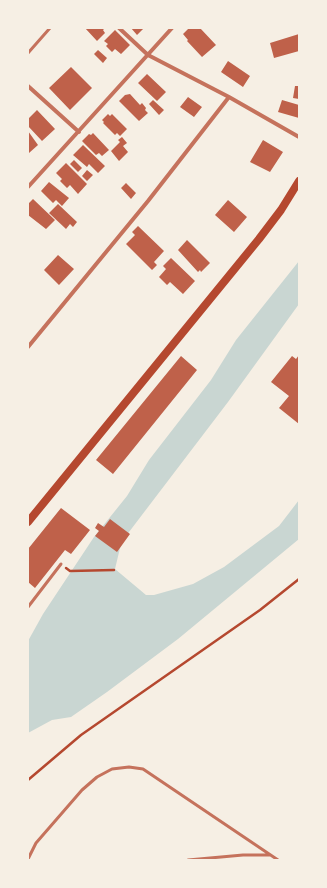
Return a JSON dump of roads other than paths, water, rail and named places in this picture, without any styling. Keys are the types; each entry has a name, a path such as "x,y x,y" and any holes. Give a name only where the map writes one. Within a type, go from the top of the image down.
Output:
{"main road":[{"path":"30,517 259,239 298,187"}],"street":[{"path":"119,28 148,55 229,97 299,137"},
{"path":"28,187 172,28"},
{"path":"28,86 79,132"},
{"path":"28,347 148,201 229,97"}],"lane":[{"path":"28,53 50,28"},
{"path":"28,607 62,564"},
{"path":"28,859 40,838 82,790 97,777 112,769 129,766 143,769 278,860"},
{"path":"188,860 242,855 272,855"}]}
